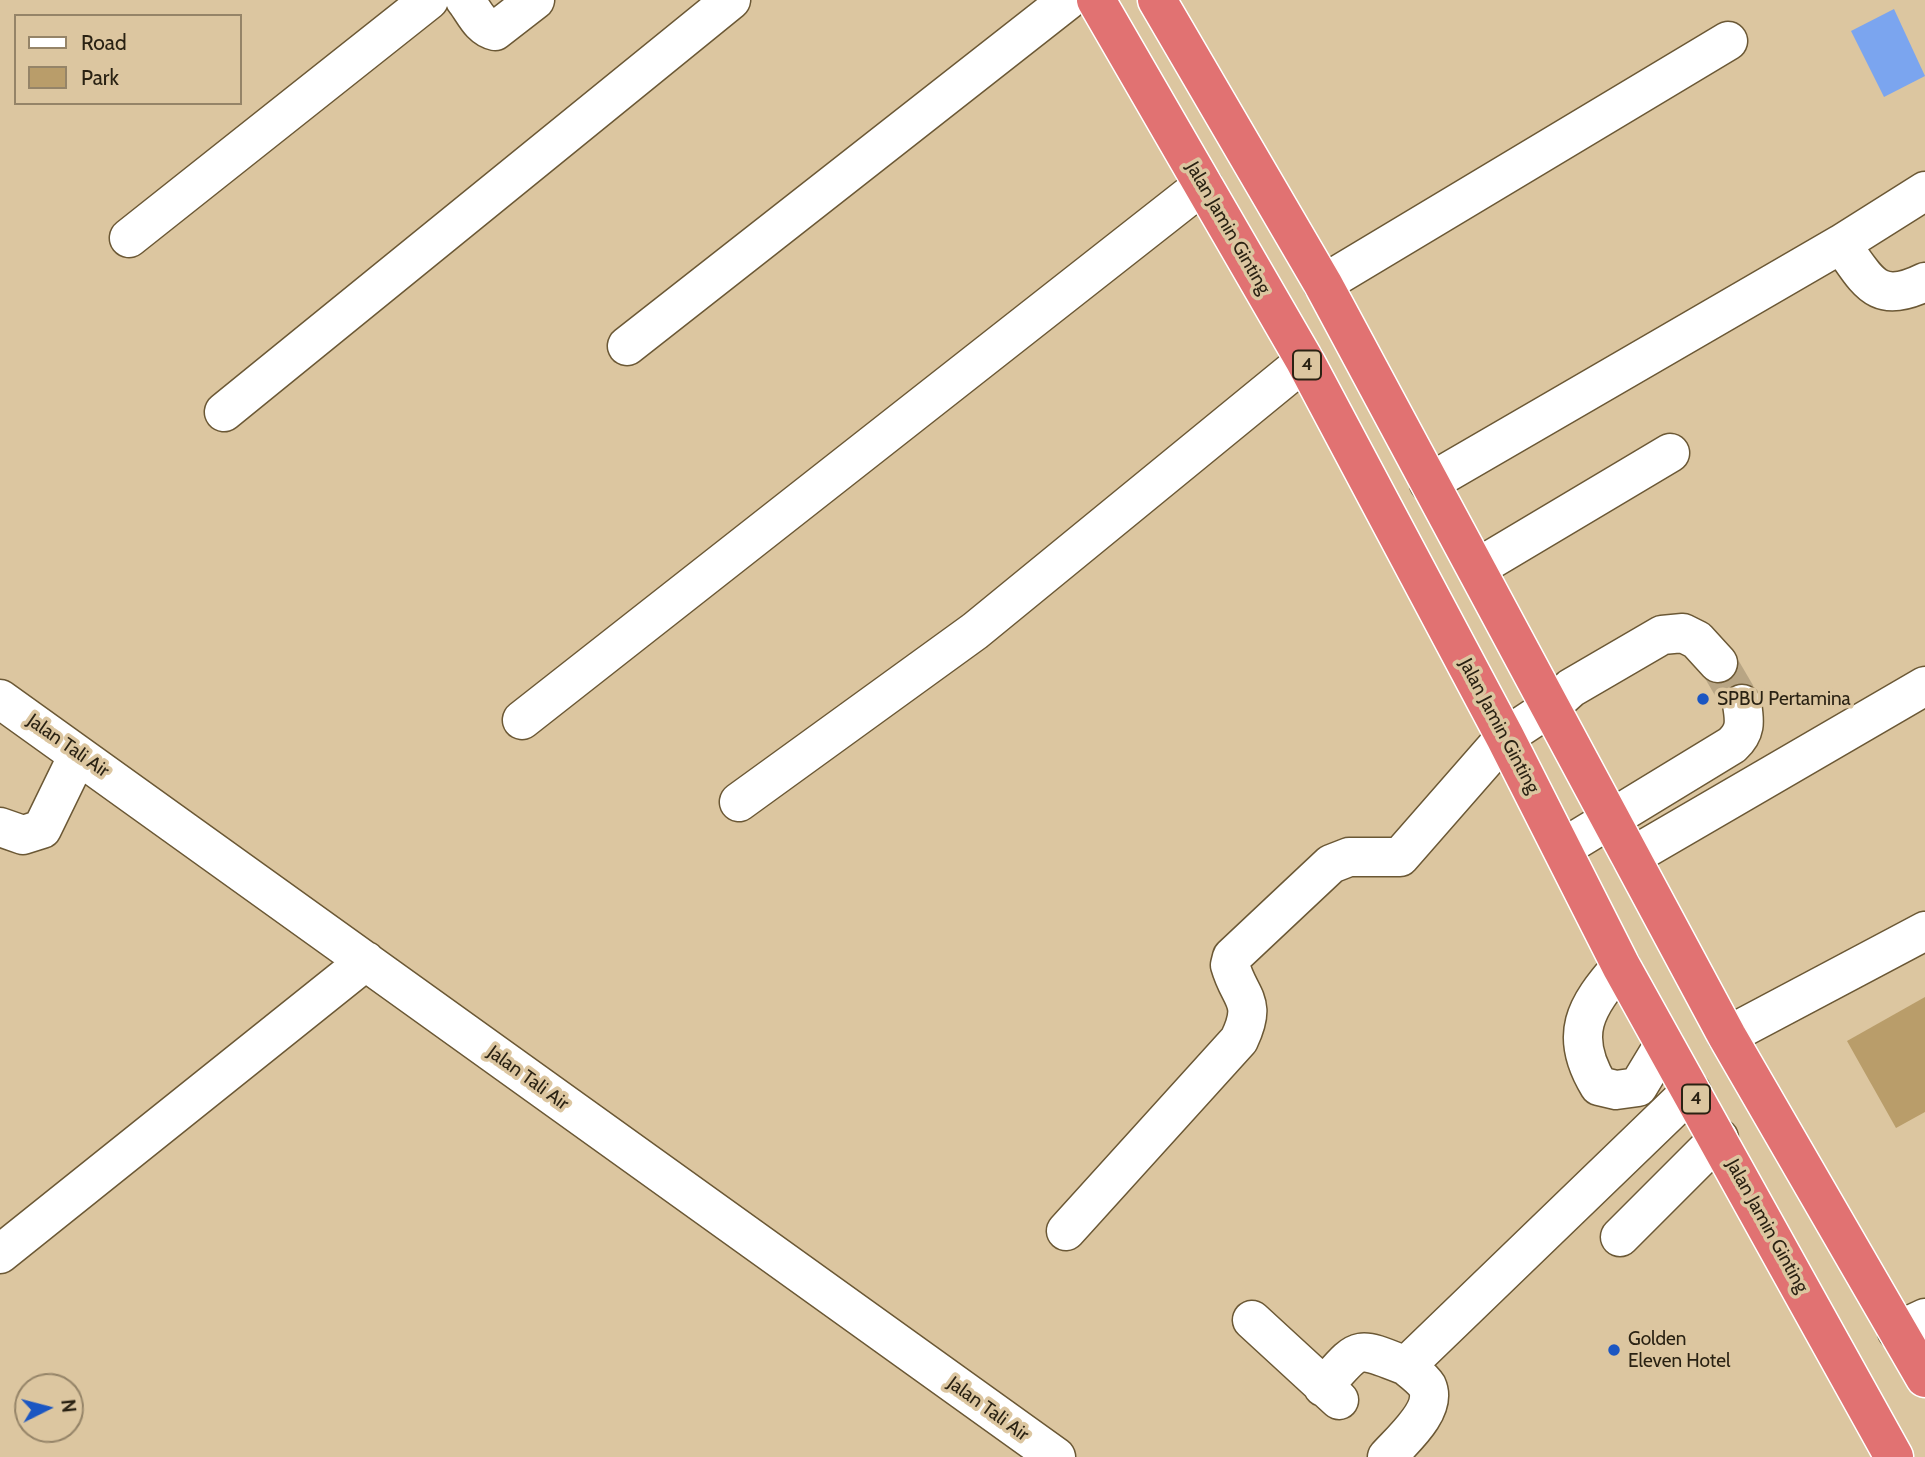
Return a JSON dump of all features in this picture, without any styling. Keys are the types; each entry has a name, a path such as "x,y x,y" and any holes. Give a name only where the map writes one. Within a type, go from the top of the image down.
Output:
{"highway":[{"name":"Jalan Jamin Ginting","path":"1097,0 1305,361 1563,848 1621,966 1894,1457"},
{"path":"1157,0 1323,284 1727,1036 1911,1325 1925,1378"}],"street":[{"path":"129,238 429,0"},
{"path":"465,0 480,21 495,31 535,0"},
{"path":"224,412 731,0"},
{"path":"628,346 1068,0"},
{"path":"1323,284 1728,41"},
{"path":"522,720 1203,185"},
{"path":"1429,483 1840,244 1925,191"},
{"path":"1840,244 1871,285 1883,292 1906,292 1925,282"},
{"path":"738,802 975,631 1305,361"},
{"path":"1477,568 1670,453"},
{"path":"1066,1231 1239,1040 1249,1020 1247,1000 1230,965 1232,957 1331,863 1349,857 1400,858 1505,737 1549,708 1571,688 1662,635 1683,633 1690,636 1718,663"},
{"path":"1631,857 1925,686"},
{"name":"Jalan Tali Air","path":"0,699 1056,1457"},
{"path":"1563,848 1608,818 1732,746 1742,735 1745,723 1742,704"},
{"path":"0,827 23,835 42,829 78,755"},
{"path":"1727,1036 1925,930"},
{"path":"0,1254 366,961"},
{"path":"1621,966 1592,998 1582,1035 1585,1063 1599,1086 1616,1090 1638,1087 1664,1044"},
{"path":"1406,1366 1691,1091"},
{"path":"1620,1237 1719,1138"},
{"path":"1252,1320 1331,1393 1354,1352 1368,1350 1406,1366 1427,1385 1429,1398 1424,1413 1387,1457"}],"green space":[{"path":"1925,997 1925,1112 1896,1128 1847,1041"}],"water":[{"path":"1894,9 1925,76 1884,97 1851,31"}],"tunnel":[{"path":"1718,663 1742,704"}],"place":[{"name":"SPBU Pertamina","path":"1703,699"},
{"name":"Golden Eleven Hotel","path":"1614,1350"}]}
